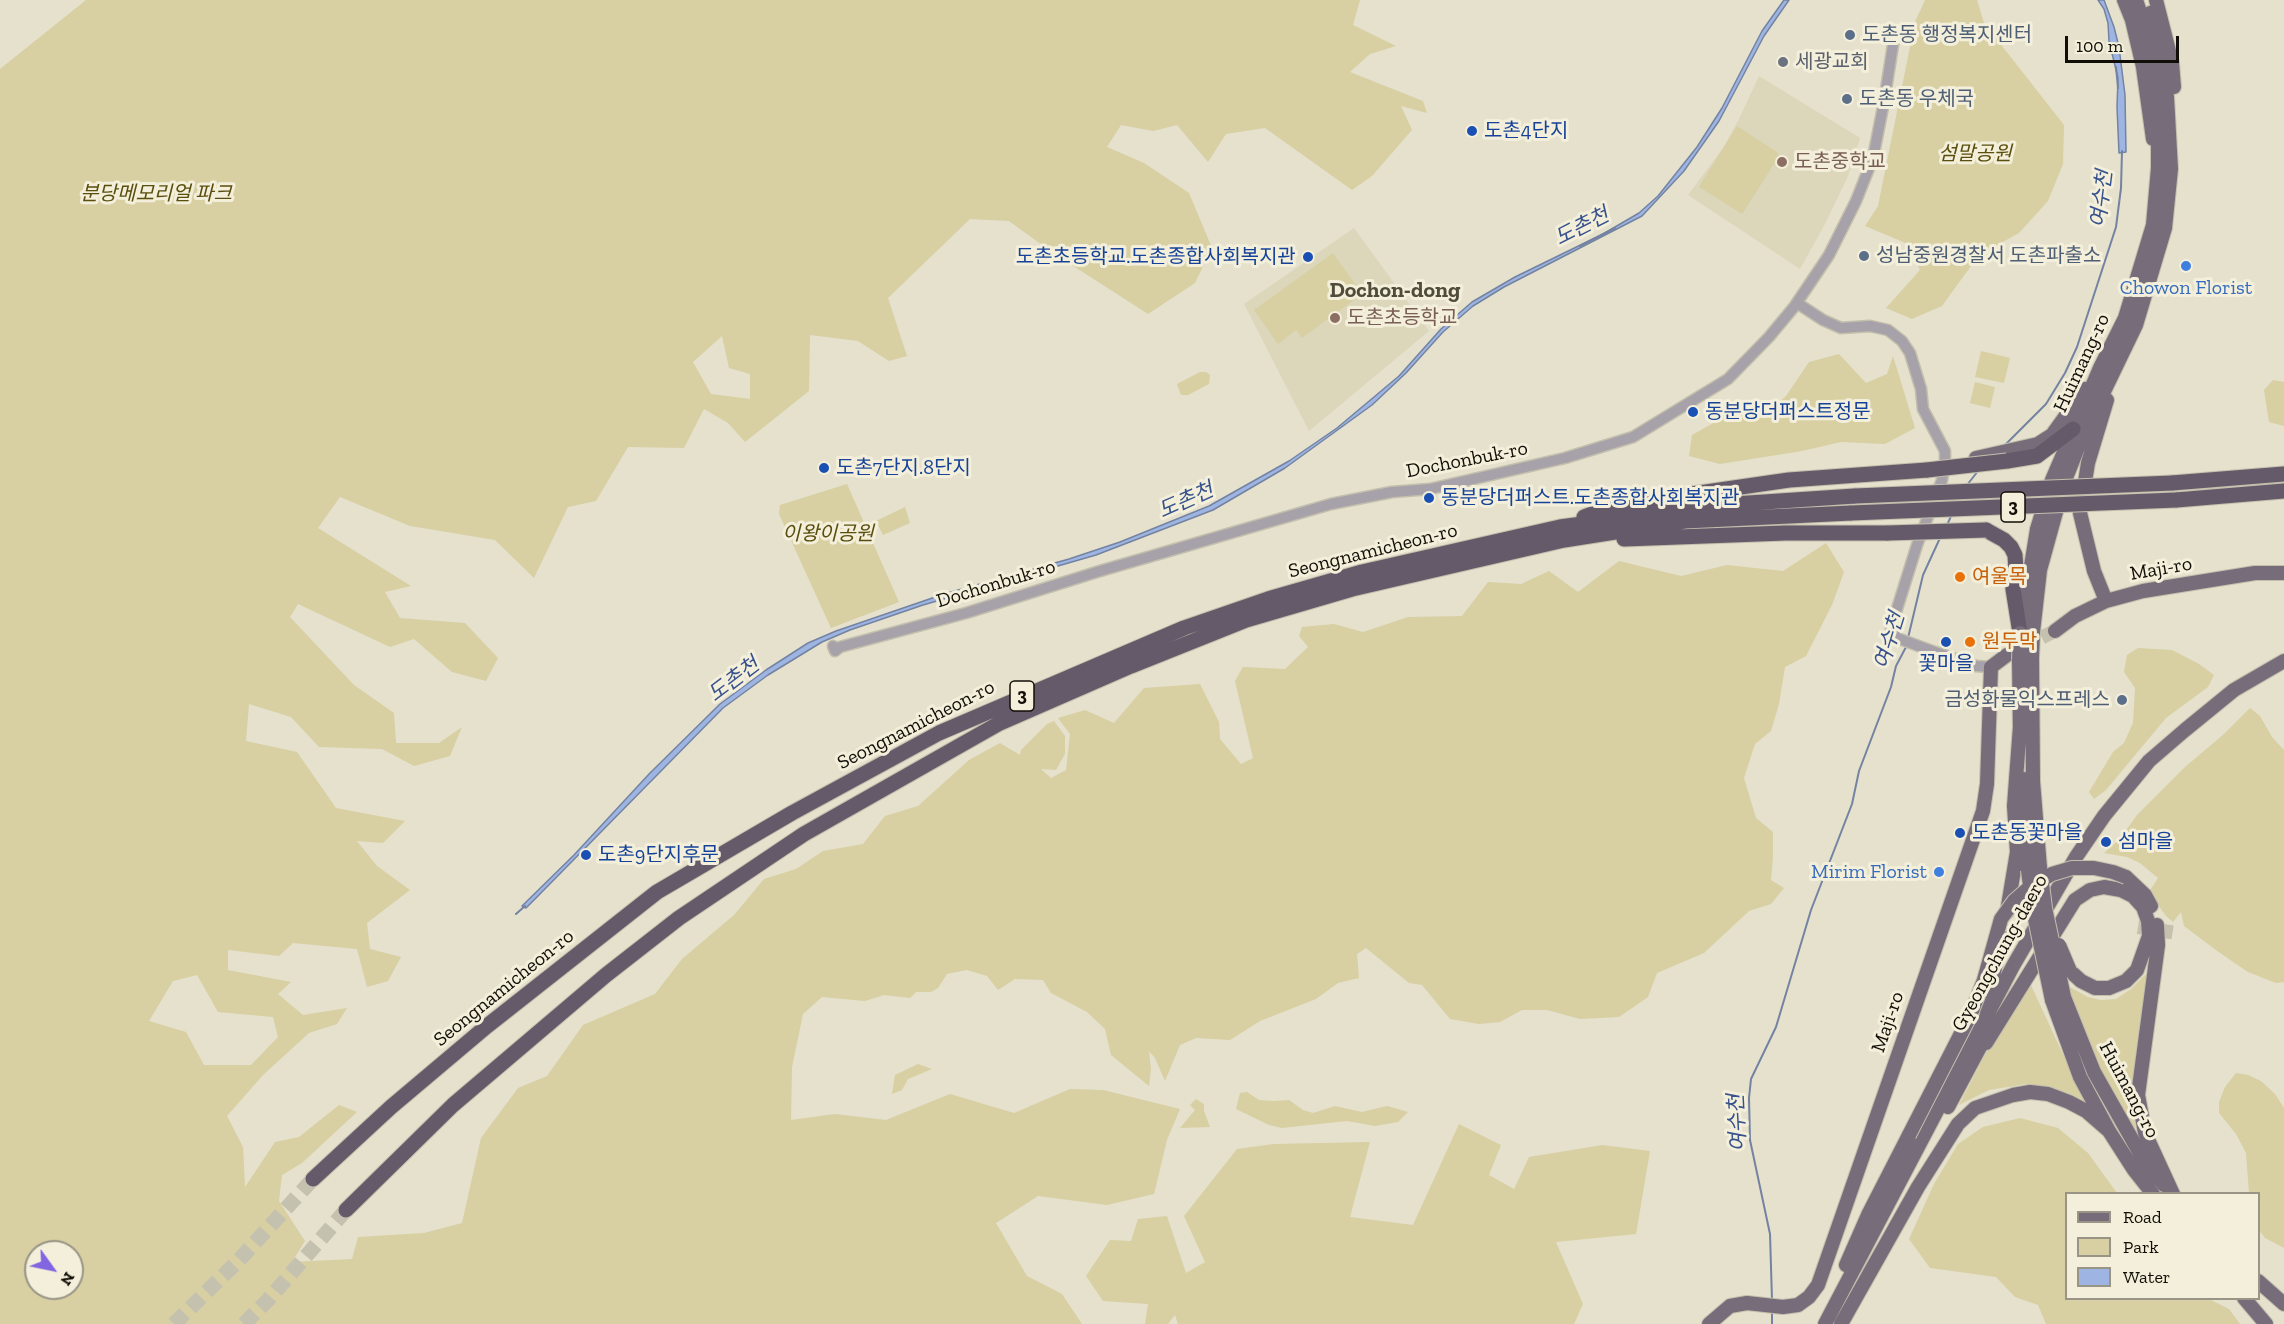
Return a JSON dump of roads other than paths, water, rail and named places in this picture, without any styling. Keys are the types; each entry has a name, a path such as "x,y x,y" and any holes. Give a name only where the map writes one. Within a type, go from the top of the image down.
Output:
{"highway":[{"path":"1562,533 1616,505 1789,480 1927,470 2037,456 2073,429"},
{"name":"Seongnamicheon-ro","path":"313,1179 391,1107 486,1026 657,892 792,813 939,733 1184,628 1268,599 1362,572 1562,533 1734,504 1855,496 2172,483 2284,474"},
{"name":"3","path":"2176,501 2284,491"},
{"path":"2176,501 2284,501"},
{"name":"Seongnamicheon-ro","path":"346,1210 453,1105 606,975 679,918 804,834 988,729 1131,666 1246,620 1562,533 1685,521 2176,501"},
{"path":"1562,533 1888,533 1986,530 2004,540 2015,555 2016,570 2013,589 2026,632"}],"main road":[{"path":"2124,0 2132,20 2164,169"},
{"name":"Huimang-ro","path":"2136,0 2144,24 2158,99 2164,169"},
{"name":"Huimang-ro","path":"2026,632 2037,529 2052,480 2073,429 2106,371 2136,325 2165,228 2164,169 2167,98 2162,59 2145,0"},
{"path":"2156,0 2173,74 2177,126 2164,169"},
{"path":"1946,461 1981,458 2038,444 2052,435 2106,371"},
{"path":"2106,371 2107,401 2088,463 2080,513 2094,572 2106,601"},
{"name":"Huimang-ro","path":"2026,632 2061,493 2106,371"},
{"name":"Maji-ro","path":"2055,632 2074,616 2106,601 2154,589 2256,573 2284,573"},
{"path":"2026,632 2019,658 2020,726 2034,869 2044,908 2058,998"},
{"path":"1991,667 2019,658"},
{"path":"2019,658 2033,781 2033,909 2058,998"},
{"name":"Gyeongchung-daero","path":"1825,1324 1927,1127 2035,927 2076,857 2104,816 2149,761 2185,730 2234,690 2284,661"},
{"name":"Maji-ro","path":"1709,1324 1730,1306 1758,1303 1783,1307 1798,1305 1809,1297 1818,1285 1826,1267 1858,1168 1983,811 1987,784 1991,667"},
{"name":"Gyeongchung-daero","path":"1835,1324 1928,1140 1967,1073 2018,972 2079,868 2109,823 2157,766 2203,726 2240,697 2284,671"},
{"path":"1927,1127 1991,985 2013,884 2017,852 2014,806 2020,726"},
{"path":"1821,1324 1869,1215 1970,1016 1984,980 2001,919 2030,887 2052,874 2072,868 2094,868 2114,872 2126,877 2145,895 2153,909 2158,945 2138,1095 2145,1133 2171,1192"},
{"path":"1967,1073 2075,900 2090,890 2104,887 2121,890 2133,896 2143,907 2148,921 2149,936 2137,970 2126,981 2109,987 2095,988 2081,981 2070,971 2044,908"},
{"name":"Huimang-ro","path":"2058,998 2080,1077 2109,1131 2151,1192"},
{"name":"Huimang-ro","path":"2058,998 2122,1124 2146,1164 2170,1192"},
{"path":"1841,1324 1918,1187 1958,1124 1975,1108 2013,1095 2030,1092 2048,1094 2086,1111 2109,1131"},
{"path":"2260,1282 2284,1304"},
{"path":"2245,1300 2266,1324"}],"street":[{"name":"Dochonbuk-ro","path":"834,649 966,613 1100,571 1331,504 1392,492 1440,487 1565,458 1633,437 1689,405 1728,379 1769,337 1797,303 1829,255 1856,201 1873,158 1893,45"},
{"path":"1797,303 1823,320 1841,328 1870,326 1894,333 1910,353 1923,410 1945,452 1946,461 1942,480 1891,628 1897,638 1976,666 1991,667"}],"water":[{"path":"1784,0 1789,0 1764,36 1719,121 1684,171 1642,216 1504,287 1473,306 1443,332 1406,373 1372,405 1285,468 1213,510 1096,555 923,605 850,630 822,642 768,675 723,708 526,908 522,906 720,704 808,643 944,594 1069,559 1120,542 1209,506 1289,461 1337,428 1399,376 1441,329 1472,302 1515,277 1603,234 1639,213 1658,196 1697,147 1722,108 1762,31"},
{"path":"2098,0 2104,0 2119,47 2125,95 2126,152 2119,153 2118,78 2109,41 2108,23 2104,9"}],"waterway":[{"name":"여수천","path":"2116,67 2118,88"},
{"name":"여수천","path":"2004,446 2046,404 2065,373 2077,347 2116,227 2121,188 2122,151"},
{"name":"도촌천","path":"1580,246 1615,228"},
{"name":"여수천","path":"1967,485 1978,471"},
{"name":"여수천","path":"1947,525 1952,514"},
{"name":"여수천","path":"1908,638 1923,575 1940,538"},
{"name":"여수천","path":"1772,1300 1770,1234 1750,1140 1751,1079 1776,1027 1811,910 1852,804 1859,771 1891,687 1896,666 1906,647"},
{"name":"도촌천","path":"516,914 525,906"},
{"name":"여수천","path":"1772,1312 1772,1324"}],"tunnel":[{"path":"2023,647 2055,631"},
{"path":"2138,927 2176,933"},
{"path":"174,1324 239,1260 313,1179"},
{"path":"244,1324 268,1300 346,1210"}],"place":[{"name":"도촌동 행정복지센터","path":"1850,35"},
{"name":"세광교회","path":"1783,62"},
{"name":"도촌동 우체국","path":"1847,99"},
{"name":"도촌4단지","path":"1472,131"},
{"name":"도촌중학교","path":"1782,162"},
{"name":"성남중원경찰서 도촌파출소","path":"1864,256"},
{"name":"도촌초등학교.도촌종합사회복지관","path":"1308,257"},
{"name":"Chowon Florist","path":"2186,266"},
{"name":"도촌초등학교","path":"1335,318"},
{"name":"동분당더퍼스트정문","path":"1693,412"},
{"name":"도촌7단지.8단지","path":"824,468"},
{"name":"동분당더퍼스트.도촌종합사회복지관","path":"1429,498"},
{"name":"여울목","path":"1960,577"},
{"name":"꽃마을","path":"1946,642"},
{"name":"원두막","path":"1970,642"},
{"name":"금성화물익스프레스","path":"2122,700"},
{"name":"도촌동꽃마을","path":"1960,833"},
{"name":"섬마을","path":"2106,842"},
{"name":"도촌9단지후문","path":"586,855"},
{"name":"Mirim Florist","path":"1939,872"}],"district":[{"name":"Dochon-dong","path":"1395,291"}],"park label":[{"name":"섬말공원","path":"1975,154"},
{"name":"분당메모리얼 파크","path":"156,194"},
{"name":"이왕이공원","path":"828,534"}]}
